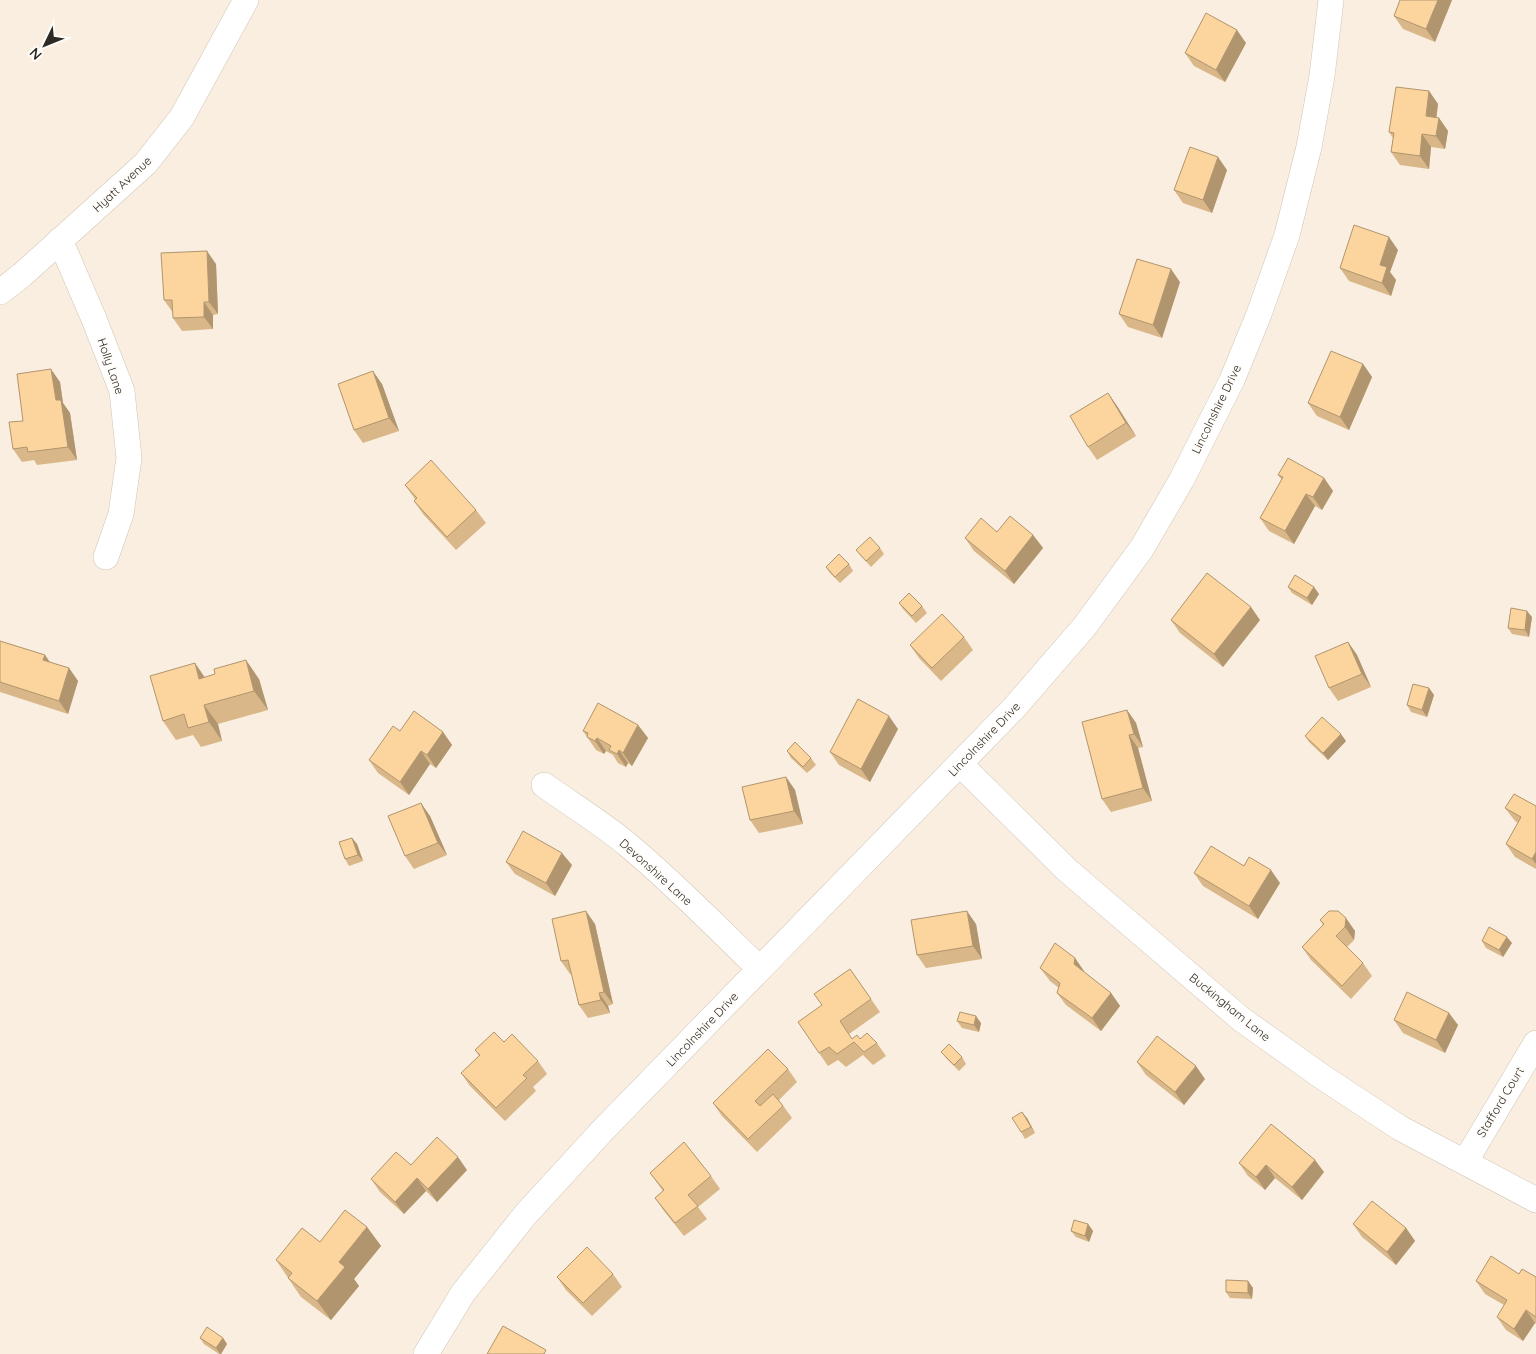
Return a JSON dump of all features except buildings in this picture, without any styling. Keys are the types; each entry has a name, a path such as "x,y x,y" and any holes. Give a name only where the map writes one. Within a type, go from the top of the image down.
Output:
{"street":[{"name":"Hyatt Avenue","path":"0,292 146,162 187,109 246,0"},
{"name":"Lincolnshire Drive","path":"426,1354 462,1293 526,1214 602,1131 1014,708 1084,626 1142,548 1182,479 1232,380 1259,314 1287,235 1312,130 1322,76 1331,0"},
{"name":"Holly Lane","path":"60,240 122,391 129,458 121,514 106,556"},
{"name":"Buckingham Lane","path":"960,764 1067,870 1241,1019 1321,1076 1400,1128 1536,1200"},
{"name":"Devonshire Lane","path":"544,785 602,824 628,845 659,872 760,970"},
{"name":"Stafford Court","path":"1465,1162 1536,1043"}]}
